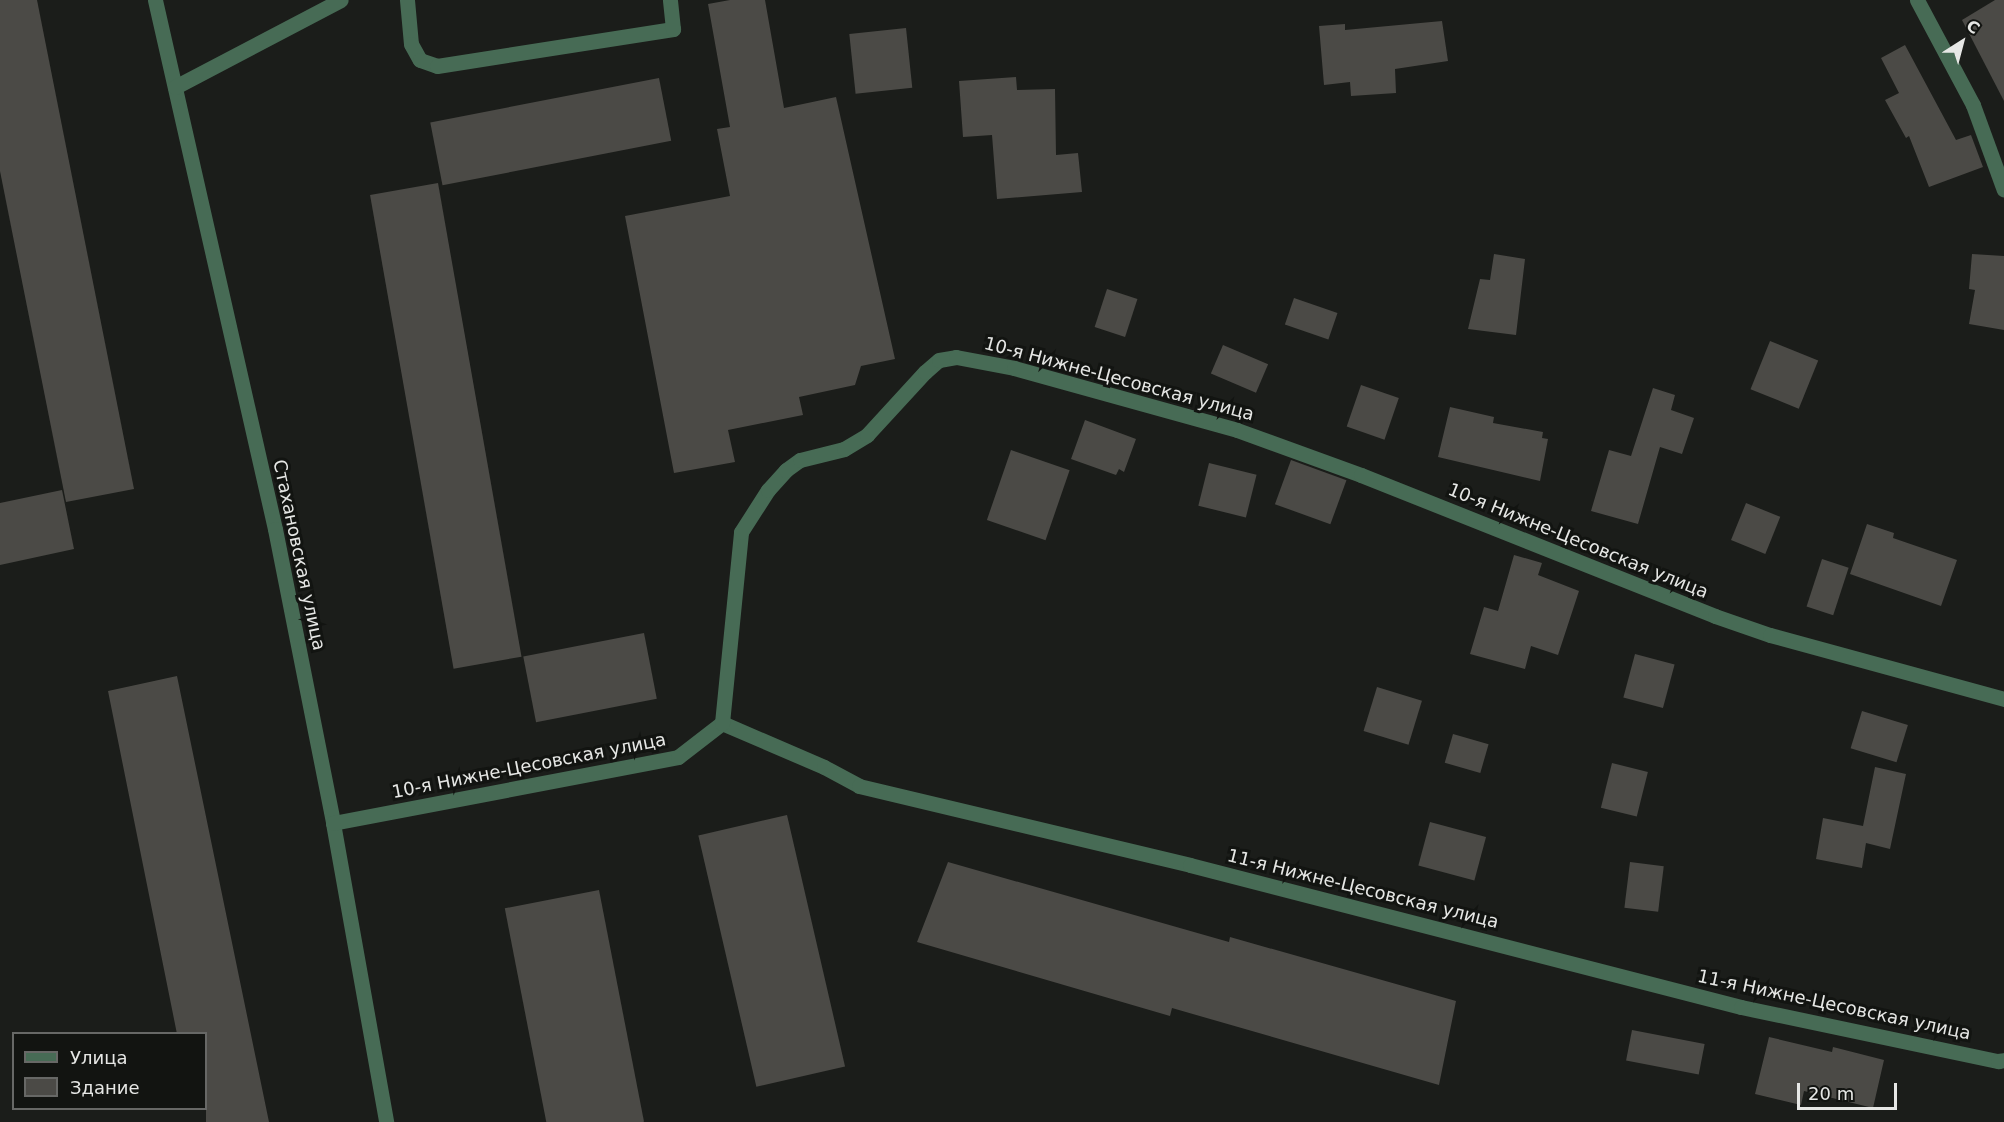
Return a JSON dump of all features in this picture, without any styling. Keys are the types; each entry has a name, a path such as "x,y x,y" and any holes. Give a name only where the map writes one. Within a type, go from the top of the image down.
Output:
{"street":[{"name":"Стахановская улица","path":"155,0 276,529 333,823 386,1122"},
{"path":"175,87 341,0"},
{"path":"407,0 411,44 420,60 437,66 673,29 669,0"},
{"path":"1917,0 1973,105 2004,190"},
{"name":"10-я Нижне-Цесовская улица","path":"333,823 678,757 722,723 741,532 768,490 786,470 800,460 844,449 867,435 925,372 939,360 956,357 1014,368 1237,430 1362,475 1714,616 1770,635 2004,699"},
{"name":"11-я Нижне-Цесовская улица","path":"722,723 824,767 860,786 1190,865 1741,1007 1998,1061 2004,1060"}],"building":[{"path":"0,0 37,0 134,489 66,502 0,171"},
{"path":"730,0 765,0 784,108 836,97 895,359 861,366 855,385 799,397 803,415 728,430 735,462 674,473 625,216 730,196 717,129 730,127 708,4"},
{"path":"1995,0 2004,0 2004,101 1962,20"},
{"path":"1442,21 1448,61 1395,69 1396,93 1351,96 1350,82 1324,85 1319,26 1345,24 1345,30"},
{"path":"906,28 912,88 856,94 849,34"},
{"path":"1905,45 1956,140 1971,135 1983,167 1929,187 1909,136 1906,138 1885,100 1899,93 1881,58"},
{"path":"1016,77 1017,90 1055,89 1056,155 1078,153 1082,192 997,199 992,135 963,137 959,81"},
{"path":"659,78 671,141 442,185 430,122"},
{"path":"438,183 522,657 454,669 370,195"},
{"path":"1494,254 1525,259 1516,335 1468,329 1480,279 1490,280"},
{"path":"1972,254 2004,256 2004,330 1969,324 1975,290 1969,289"},
{"path":"1107,289 1137,299 1125,337 1095,327"},
{"path":"1294,298 1337,313 1328,339 1285,324"},
{"path":"1770,341 1818,360 1799,409 1751,389"},
{"path":"1223,345 1268,364 1256,393 1211,374"},
{"path":"1361,385 1399,398 1384,440 1347,427"},
{"path":"1653,388 1675,395 1671,410 1694,418 1682,454 1660,447 1638,524 1591,511 1609,450 1631,456"},
{"path":"1450,407 1494,417 1493,423 1543,432 1542,438 1548,439 1540,481 1438,457"},
{"path":"1085,420 1136,439 1124,472 1119,469 1116,475 1071,459"},
{"path":"1011,450 1070,470 1046,540 987,520"},
{"path":"1291,460 1346,480 1330,524 1275,504"},
{"path":"1209,463 1257,475 1246,518 1198,506"},
{"path":"62,490 74,549 0,565 0,503"},
{"path":"1746,503 1780,517 1765,554 1731,540"},
{"path":"1867,524 1894,533 1893,538 1957,560 1941,606 1850,574"},
{"path":"1514,555 1542,563 1538,575 1579,591 1558,655 1531,646 1525,669 1470,654 1484,607 1498,611"},
{"path":"1822,559 1849,568 1833,615 1807,607"},
{"path":"644,633 657,699 536,722 523,656"},
{"path":"1635,654 1675,665 1663,708 1623,697"},
{"path":"177,676 269,1122 206,1122 207,1032 177,1032 108,691"},
{"path":"1377,687 1422,701 1408,745 1364,731"},
{"path":"1862,711 1908,725 1897,762 1851,748"},
{"path":"1453,734 1489,744 1480,773 1445,763"},
{"path":"1612,763 1648,772 1637,817 1601,808"},
{"path":"1875,767 1906,774 1890,849 1866,843 1862,868 1816,859 1823,818 1863,826"},
{"path":"787,815 845,1066 756,1087 698,835"},
{"path":"1430,822 1486,837 1474,880 1418,865"},
{"path":"948,862 1229,942 1230,937 1456,1001 1439,1085 1172,1008 1170,1016 917,942"},
{"path":"1630,862 1664,866 1658,912 1624,908"},
{"path":"599,890 644,1122 546,1122 505,908"},
{"path":"1632,1030 1705,1044 1699,1075 1626,1060"},
{"path":"1769,1037 1832,1052 1833,1047 1884,1060 1873,1108 1804,1091 1801,1105 1755,1094"}]}
